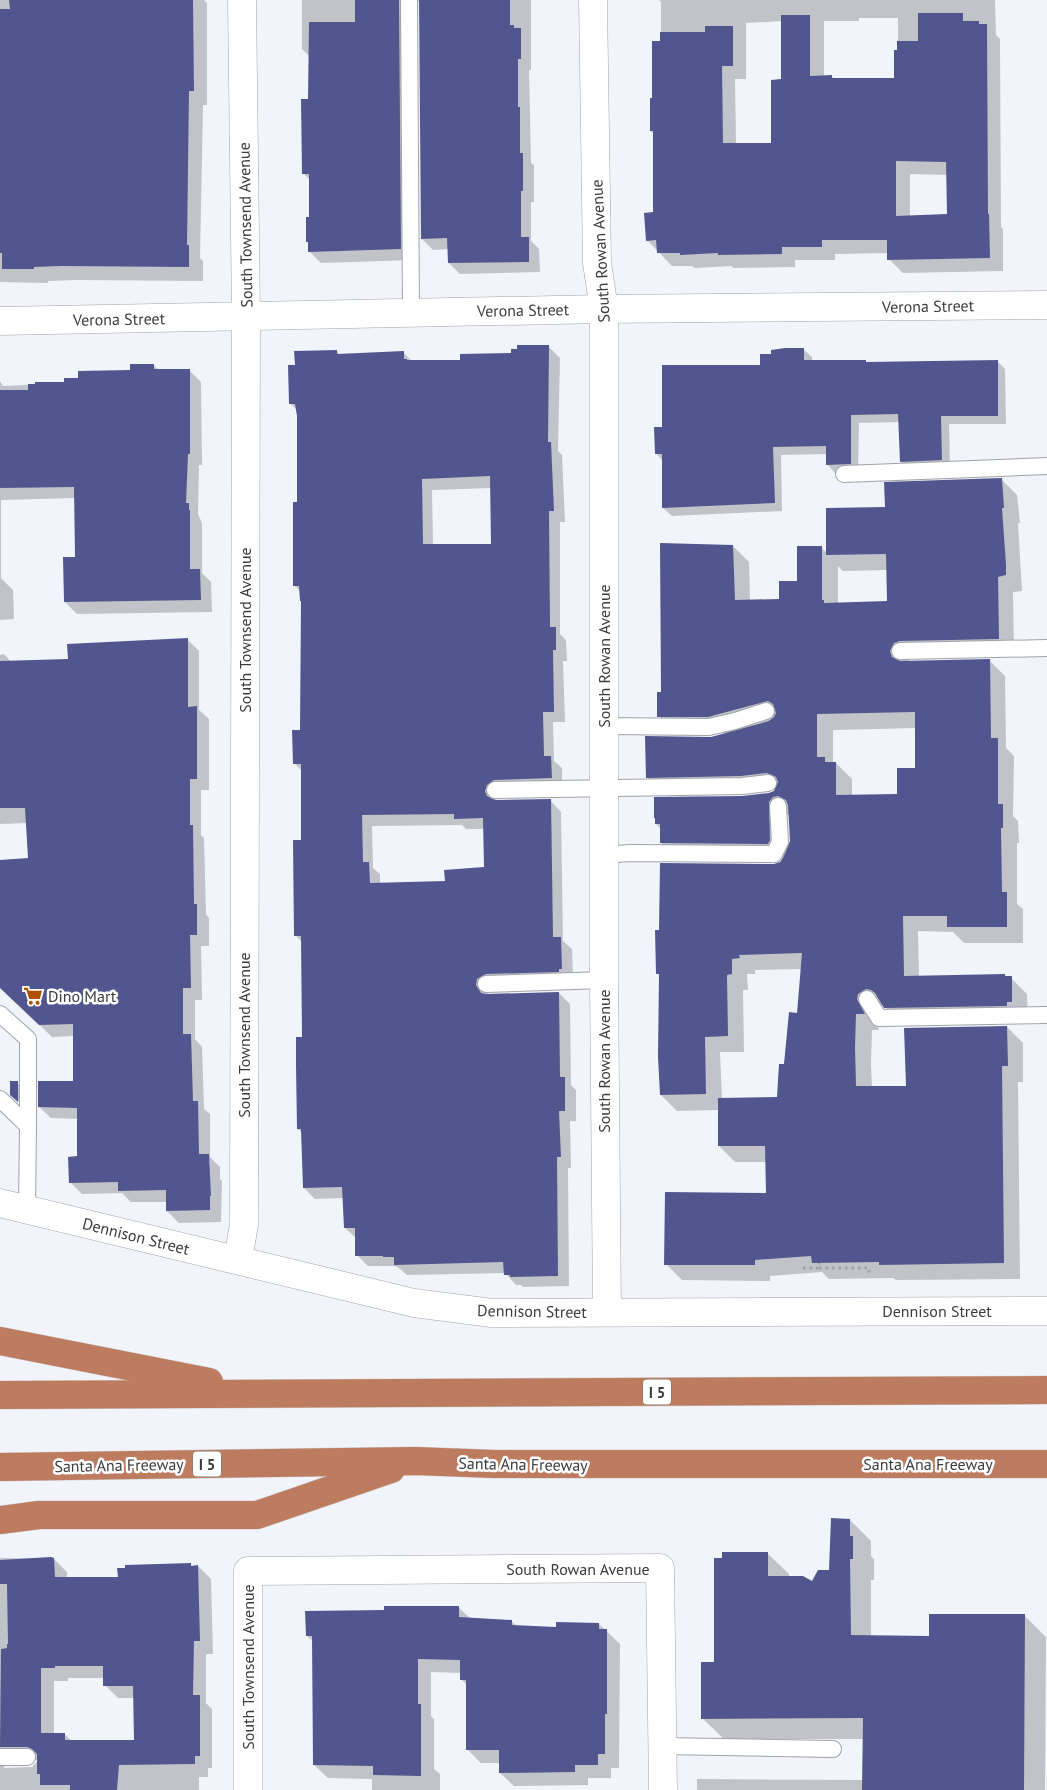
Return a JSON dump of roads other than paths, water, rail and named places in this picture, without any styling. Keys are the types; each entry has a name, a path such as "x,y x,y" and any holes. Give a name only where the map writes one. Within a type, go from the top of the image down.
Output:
{"highway":[{"path":"0,1341 267,1393"},
{"name":"I 5","path":"0,1395 1047,1390"},
{"path":"0,1520 40,1515 257,1515 415,1461"},
{"name":"Santa Ana Freeway","path":"0,1466 415,1461 494,1464 1047,1464"}],"street":[{"name":"South Townsend Avenue","path":"238,1260 244,1224 246,316 242,0"},
{"name":"South Rowan Avenue","path":"593,0 598,263 604,309 604,980 607,1312"},
{"name":"Verona Street","path":"0,321 604,309 1047,305"},
{"name":"Dennison Street","path":"0,1203 414,1303 492,1313 1047,1311"},
{"name":"South Rowan Avenue","path":"425,1570 660,1568 663,1790"},
{"name":"South Townsend Avenue","path":"248,1790 248,1571 425,1570"}],"lane":[{"path":"409,0 411,313"},
{"path":"844,474 1047,466"},
{"path":"900,651 1047,648"},
{"path":"604,726 709,727 766,711"},
{"path":"495,790 742,786 768,783"},
{"path":"604,855 630,853 774,854 780,842 778,806"},
{"path":"486,984 604,980"},
{"path":"868,999 879,1018 1047,1015"},
{"path":"0,1014 28,1039 27,1209"},
{"path":"0,1099 28,1126"},
{"path":"662,1746 833,1749"},
{"path":"0,1757 27,1757"}],"place":[{"name":"Dino Mart","path":"33,996"}]}
